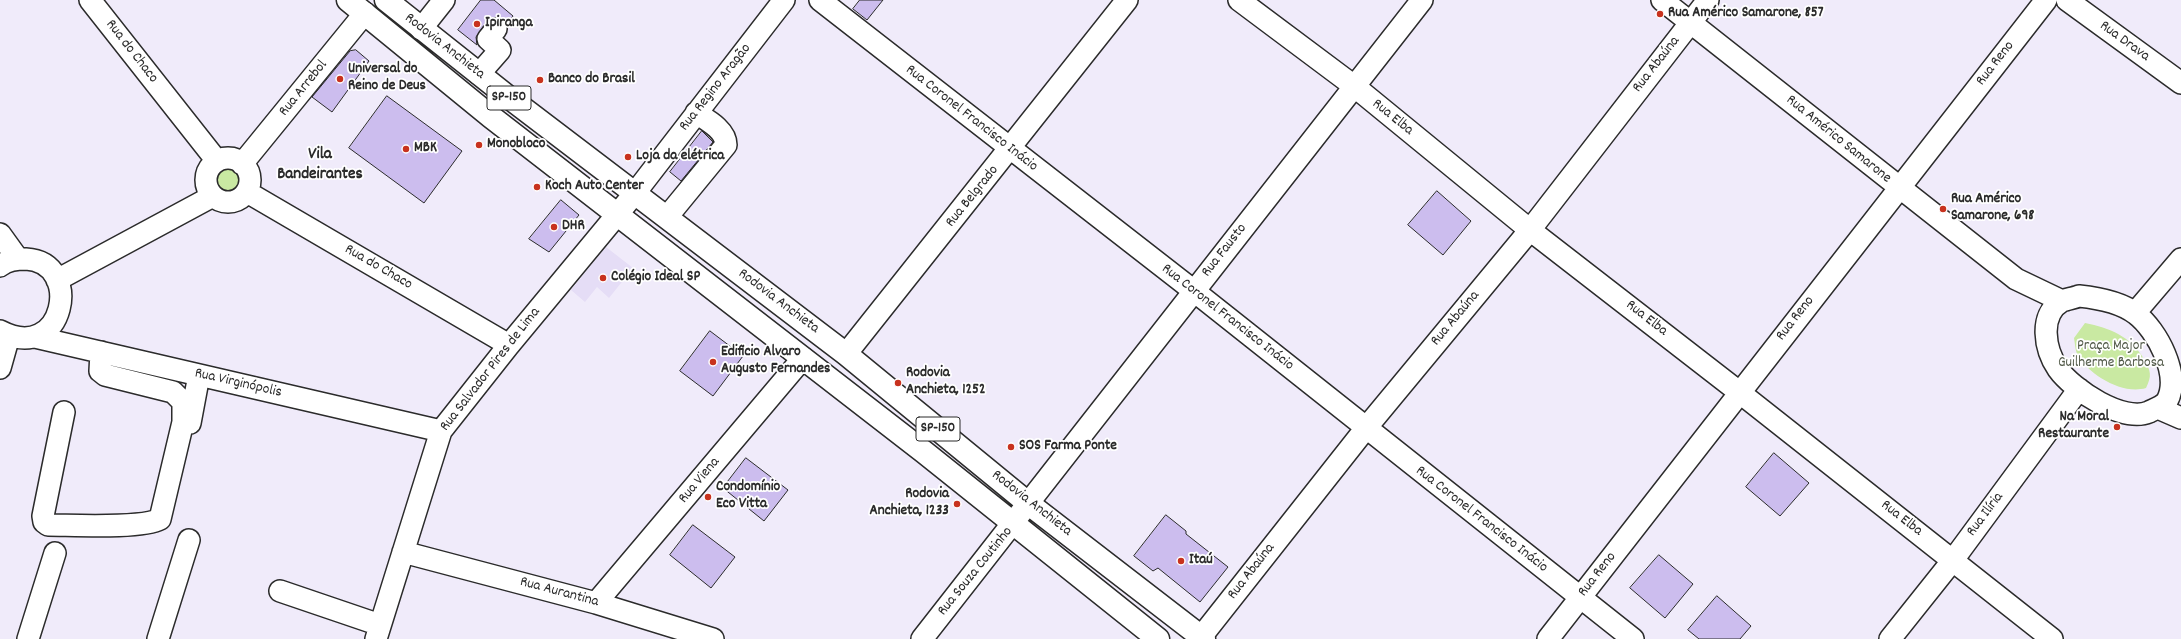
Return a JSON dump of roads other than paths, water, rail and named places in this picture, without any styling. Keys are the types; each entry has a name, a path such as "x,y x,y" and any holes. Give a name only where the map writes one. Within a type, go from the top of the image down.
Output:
{"highway":[{"name":"Rodovia Anchieta","path":"348,0 490,116 804,358 1014,523 1158,639"},
{"name":"Rodovia Anchieta","path":"386,0 479,74 846,354 1029,504 1202,638"}],"street":[{"name":"Rua do Chaco","path":"90,0 217,162"},
{"path":"421,29 444,0"},
{"name":"Rua Regino Aragão","path":"618,214 784,0"},
{"name":"Rua Coronel Francisco Inácio","path":"820,0 1010,150 1194,291 1632,639"},
{"name":"Rua Belgrado","path":"846,354 1010,150 1127,0"},
{"name":"Rua Elba","path":"1239,0 1354,86 1530,230 1739,392 2052,639"},
{"name":"Rua Fausto","path":"1029,504 1422,0"},
{"name":"Rua Américo Samarone","path":"1662,0 1899,189 2016,279 2062,301"},
{"name":"Rua Abaúna","path":"1202,638 1366,428 1530,230 1708,0"},
{"name":"Rua Reno","path":"1548,639 2046,0"},
{"name":"Rua Drava","path":"2067,0 2181,83"},
{"name":"Rua Arrebol","path":"242,164 365,13"},
{"path":"479,74 500,50 488,39 496,30"},
{"path":"667,218 726,145 726,140 721,132 696,113"},
{"path":"227,158 242,164 250,177 247,192 243,197 231,202 224,202 213,196 207,186 207,175 212,165 227,158"},
{"name":"Rua do Chaco","path":"247,192 509,345"},
{"path":"58,280 213,196"},
{"name":"Rua Salvador Pires de Lima","path":"378,632 441,431 509,345 618,214"},
{"path":"0,234 9,262 30,259 41,263 50,270 58,280 62,292 61,306 56,320 47,330 35,337"},
{"path":"2135,313 2181,259"},
{"name":"Rua Américo Samarone","path":"2016,279 2047,319"},
{"path":"2079,296 2096,298 2112,302 2135,313 2147,324 2166,349 2174,376 2176,397 2167,401 2158,408 2144,414 2130,414 2102,404 2079,389 2058,368 2048,345 2047,319 2053,308 2062,301 2079,296"},
{"path":"0,368 5,333"},
{"name":"Rua Virginópolis","path":"5,333 21,339 35,337 441,431"},
{"path":"64,412 43,516 44,522 48,525 94,526 147,522 160,519 183,422 182,402 173,392 105,375 100,371 101,352"},
{"name":"Rua Viena","path":"596,603 804,358"},
{"path":"181,465 199,375"},
{"name":"Rua Ilíria","path":"1890,639 1952,560 2079,389"},
{"path":"2158,408 2181,418"},
{"name":"Rua Souza Coutinho","path":"922,639 1029,504"},
{"path":"158,639 189,540"},
{"name":"Rua Aurantina","path":"403,552 596,603 713,639"},
{"path":"28,639 55,553"},
{"path":"280,591 378,632"}],"place":[{"name":"Rua Américo Samarone, 857","path":"1660,14"},
{"name":"Ipiranga","path":"477,24"},
{"name":"Universal do Reino de Deus","path":"340,79"},
{"name":"Banco do Brasil","path":"540,80"},
{"name":"Monobloco","path":"479,145"},
{"name":"MBK","path":"406,149"},
{"name":"Loja da elétrica","path":"628,157"},
{"name":"Koch Auto Center","path":"537,187"},
{"name":"Rua Américo Samarone, 698","path":"1943,209"},
{"name":"DHR","path":"554,227"},
{"name":"Colégio Ideal SP","path":"603,278"},
{"name":"Edificio Alvaro Augusto Fernandes","path":"713,362"},
{"name":"Rodovia Anchieta, 1252","path":"898,383"},
{"name":"Na Moral Restaurante","path":"2117,427"},
{"name":"SOS Farma Ponte","path":"1011,447"},
{"name":"Condomínio Eco Vitta","path":"708,497"},
{"name":"Rodovia Anchieta, 1233","path":"957,504"},
{"name":"Itaú","path":"1181,561"}],"district":[{"name":"Vila Bandeirantes","path":"320,166"}],"park label":[{"name":"Praça Major Guilherme Barbosa","path":"2111,356"}]}
